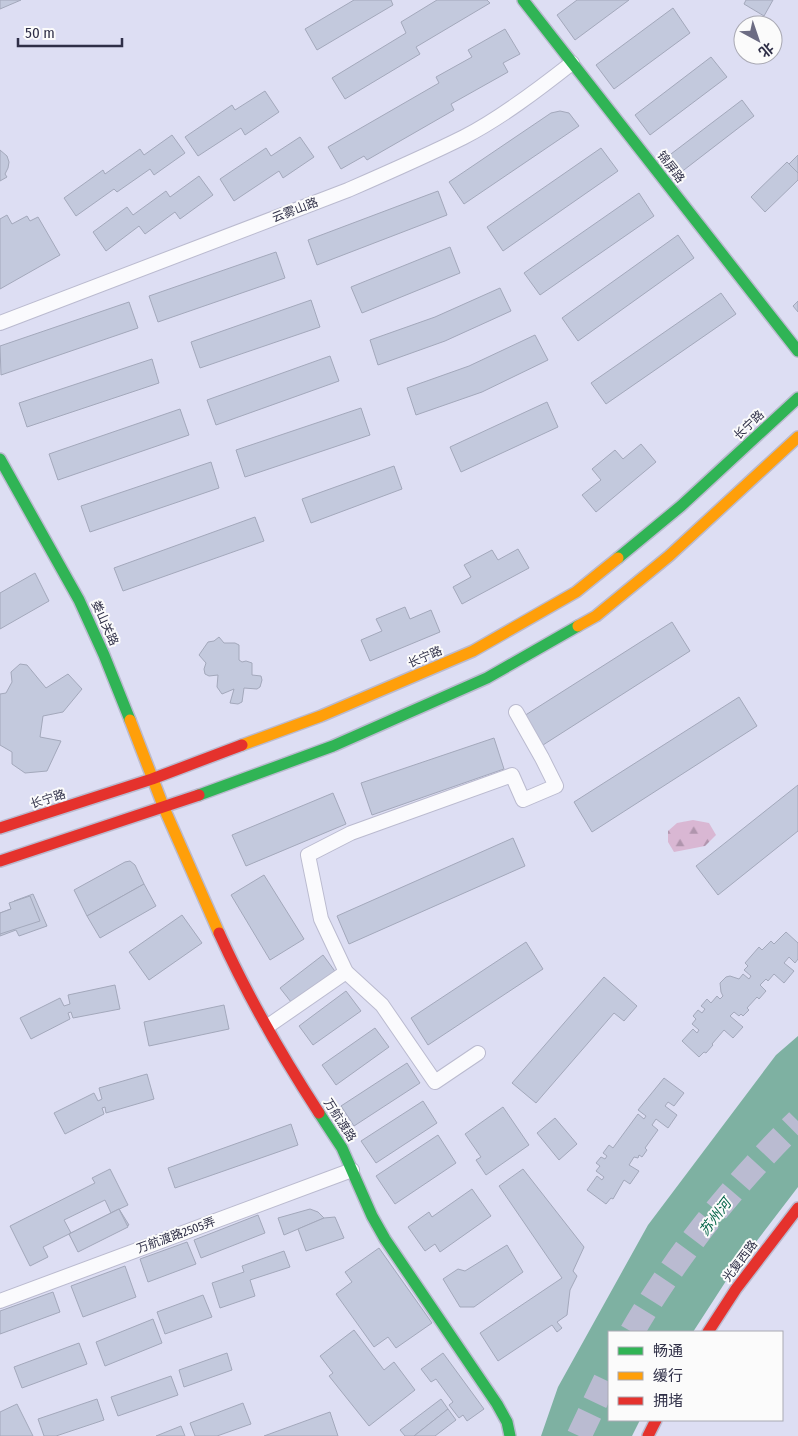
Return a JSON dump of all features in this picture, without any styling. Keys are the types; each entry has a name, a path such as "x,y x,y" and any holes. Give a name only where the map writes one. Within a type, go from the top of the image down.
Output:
{"main road":[{"name":"锦屏路","path":"523,0 798,351"},
{"name":"长宁路","path":"0,828 152,779 321,716 473,651 576,592 681,506 798,398"},
{"path":"0,861 164,808 333,746 487,678 596,616 669,556 798,437"},
{"name":"娄山关路","path":"0,459 79,600 104,655 164,808"},
{"name":"万航渡路","path":"164,808 228,952 303,1088 342,1148 376,1223 497,1404 507,1422 510,1436"},
{"name":"光复西路","path":"709,1331 736,1288 798,1208"},
{"path":"648,1436 656,1421"}],"street":[{"name":"云雾山路","path":"0,323 339,193 396,169 466,136 534,93 572,63"},
{"path":"478,1053 435,1082 382,1004 346,972 321,919 308,855 351,833 512,775 523,800 556,786 516,712"},
{"path":"268,1026 346,972"},
{"name":"万航渡路2505弄","path":"0,1300 352,1170"}],"green space":[{"path":"693,820 709,823 716,835 705,846 674,852 668,842 668,831 677,823"}],"water":[{"name":"苏州河","path":"798,1036 798,1187 726,1281 694,1331 608,1331 608,1421 640,1421 632,1436 541,1436 558,1387 648,1225 776,1055"}],"building":[{"path":"0,0 21,0 0,9"},
{"path":"354,0 391,0 393,5 317,50 305,29"},
{"path":"437,0 487,0 490,3 416,47 420,54 345,99 332,78 406,33 401,22"},
{"path":"577,0 629,0 575,40 557,15"},
{"path":"746,0 773,0 765,15 744,4"},
{"path":"673,8 690,33 614,89 596,65"},
{"path":"505,29 520,54 503,63 508,72 451,104 454,110 367,160 364,156 341,169 328,147 439,83 436,77 472,57 468,50"},
{"path":"711,57 727,77 650,135 635,115"},
{"path":"265,91 279,112 245,135 241,128 198,156 185,137 232,105 235,110"},
{"path":"742,100 754,116 680,173 667,157"},
{"path":"560,111 569,113 579,126 464,204 449,182 551,113"},
{"path":"172,135 185,153 154,175 150,169 117,192 114,189 76,216 64,198 103,170 105,174 140,149 144,155"},
{"path":"300,137 314,157 283,178 279,171 234,201 220,179 266,148 271,156"},
{"path":"601,148 618,171 503,251 487,227"},
{"path":"0,150 7,156 9,162 5,174 7,177 0,181"},
{"path":"798,155 798,173 789,164"},
{"path":"787,162 798,173 798,180 765,212 751,197"},
{"path":"199,176 213,195 180,219 175,212 145,234 139,226 106,251 93,232 127,207 133,215 166,191 170,197"},
{"path":"438,191 447,215 317,265 308,240"},
{"path":"639,193 654,216 540,295 524,273"},
{"path":"7,215 12,224 27,216 30,221 38,217 60,255 0,289 0,219"},
{"path":"678,235 694,258 578,341 562,318"},
{"path":"450,247 460,273 362,313 351,287"},
{"path":"276,252 285,278 158,322 149,296"},
{"path":"500,288 511,311 445,341 378,365 370,340 435,317"},
{"path":"721,293 736,314 606,404 591,383"},
{"path":"311,300 320,327 200,368 191,342"},
{"path":"798,301 798,312 793,306"},
{"path":"129,302 138,328 1,375 0,346"},
{"path":"535,335 548,360 482,392 416,415 407,388 469,366"},
{"path":"330,356 339,381 216,425 207,400"},
{"path":"152,359 159,383 27,427 19,403"},
{"path":"547,402 558,427 461,472 450,447"},
{"path":"361,408 370,435 245,477 236,450"},
{"path":"180,409 189,435 58,480 49,454"},
{"path":"641,444 656,462 596,512 582,495 601,480 592,469 615,450 623,459"},
{"path":"211,462 219,488 90,532 81,506"},
{"path":"394,466 402,489 311,523 302,499"},
{"path":"255,517 264,541 123,591 114,568"},
{"path":"518,549 529,568 462,604 453,587 471,577 464,565 492,550 498,560"},
{"path":"35,573 49,601 0,629 0,593"},
{"path":"405,607 410,619 431,610 440,632 370,661 361,640 382,631 376,619"},
{"path":"672,622 690,651 543,745 524,716"},
{"path":"219,637 224,643 239,645 239,660 252,663 252,675 261,676 260,687 257,689 244,688 242,702 238,704 230,703 234,689 222,694 217,687 218,675 209,676 205,674 206,663 199,655 208,642 214,641"},
{"path":"20,664 27,665 46,688 68,674 82,689 63,712 43,716 40,737 61,741 47,771 25,773 12,764 12,752 0,745 0,694 6,693 12,682 11,672"},
{"path":"739,697 757,726 592,832 574,802"},
{"path":"494,738 504,769 372,815 361,783"},
{"path":"798,785 798,831 718,895 696,866"},
{"path":"333,793 346,824 246,866 232,835"},
{"path":"513,838 525,866 349,944 337,916"},
{"path":"130,861 135,865 144,884 87,916 74,890"},
{"path":"264,875 304,939 270,960 231,895"},
{"path":"144,884 156,906 100,938 87,916"},
{"path":"33,894 47,926 19,936 16,930 0,936 0,913 16,907 14,901"},
{"path":"30,896 40,921 0,934 0,913 11,909 9,903"},
{"path":"182,915 202,943 149,980 129,952"},
{"path":"786,932 798,943 798,959 795,963 789,957 784,963 794,971 784,983 774,974 768,981 766,979 760,985 766,991 759,999 757,997 747,1008 749,1010 743,1016 741,1014 739,1016 734,1012 730,1016 743,1027 733,1038 724,1030 706,1053 704,1052 699,1057 682,1041 693,1029 697,1033 699,1030 692,1024 696,1019 693,1016 698,1010 702,1013 705,1009 701,1006 707,999 711,1003 717,996 720,999 723,996 720,983 726,977 730,976 739,979 743,974 749,979 751,976 744,970 748,966 745,963 759,947 762,950 771,941 774,944"},
{"path":"526,942 543,969 428,1045 411,1018"},
{"path":"323,955 337,974 295,1007 280,988"},
{"path":"604,977 637,1006 624,1021 614,1013 536,1103 512,1083"},
{"path":"115,985 120,1009 73,1018 71,1012 68,1013 70,1019 31,1039 20,1018 60,998 64,1006 70,1004 68,995"},
{"path":"346,991 361,1011 313,1045 299,1026"},
{"path":"224,1005 229,1029 149,1046 144,1022"},
{"path":"375,1028 389,1047 336,1085 322,1065"},
{"path":"407,1063 420,1083 354,1126 341,1106"},
{"path":"147,1074 154,1099 106,1113 105,1107 102,1108 104,1114 65,1134 54,1113 94,1093 98,1101 102,1099 99,1088"},
{"path":"664,1078 684,1093 674,1106 668,1102 665,1106 677,1115 668,1128 656,1119 652,1125 658,1130 645,1148 647,1150 642,1157 639,1155 638,1158 634,1157 629,1165 639,1171 630,1184 624,1180 613,1199 611,1198 606,1204 587,1190 597,1176 602,1180 604,1177 596,1171 600,1166 596,1163 601,1157 605,1159 607,1156 603,1153 609,1145 613,1148 638,1114 644,1119 646,1116 638,1110"},
{"path":"423,1101 437,1123 376,1163 361,1141"},
{"path":"503,1107 529,1145 486,1175 476,1160 481,1157 465,1134"},
{"path":"555,1118 577,1144 559,1160 537,1133"},
{"path":"291,1124 298,1145 175,1188 168,1168"},
{"path":"438,1135 456,1163 395,1204 376,1176"},
{"path":"110,1169 128,1205 111,1213 105,1200 64,1220 71,1233 43,1247 48,1257 30,1266 10,1226 95,1183 92,1178"},
{"path":"523,1169 584,1247 573,1271 577,1276 570,1290 567,1315 557,1322 562,1328 557,1332 552,1325 498,1361 480,1333 562,1278 499,1186"},
{"path":"472,1189 491,1216 440,1252 435,1244 425,1251 408,1227 429,1212 432,1217"},
{"path":"119,1209 129,1225 78,1250 69,1234"},
{"path":"119,1209 128,1227 78,1252 69,1234"},
{"path":"310,1209 318,1212 324,1218 284,1235 278,1218"},
{"path":"258,1215 265,1233 201,1258 194,1240"},
{"path":"335,1217 344,1238 306,1251 298,1229 324,1218"},
{"path":"187,1242 196,1264 148,1282 140,1259"},
{"path":"507,1245 523,1272 474,1307 460,1307 443,1279 458,1269 465,1271"},
{"path":"379,1248 432,1323 396,1348 388,1337 374,1347 336,1294 352,1282 345,1272"},
{"path":"284,1251 290,1267 250,1280 255,1296 220,1308 212,1283 244,1272 242,1266"},
{"path":"125,1266 136,1297 83,1317 71,1286"},
{"path":"53,1292 60,1312 0,1334 0,1311"},
{"path":"203,1295 212,1317 165,1334 157,1312"},
{"path":"153,1319 162,1343 105,1366 96,1342"},
{"path":"354,1330 384,1370 394,1362 415,1390 369,1426 329,1376 333,1373 320,1356"},
{"path":"79,1343 87,1364 22,1388 14,1367"},
{"path":"227,1353 232,1370 184,1387 179,1370"},
{"path":"443,1353 484,1409 467,1421 463,1415 459,1418 449,1405 453,1402 436,1379 431,1382 421,1369"},
{"path":"171,1376 178,1395 118,1416 111,1397"},
{"path":"97,1399 104,1420 56,1436 44,1436 38,1419"},
{"path":"441,1399 448,1409 414,1436 405,1436 400,1430"},
{"path":"243,1403 251,1424 217,1436 195,1436 190,1423"},
{"path":"17,1404 33,1436 0,1436 0,1412"},
{"path":"448,1409 456,1420 435,1436 414,1436"},
{"path":"330,1412 338,1436 264,1436"},
{"path":"181,1426 185,1436 156,1436"}],"tunnel":[{"path":"633,1331 668,1275 708,1221 751,1170 798,1121"},
{"path":"579,1436 608,1375"}],"traffic: fast":[{"path":"523,0 798,351"},
{"path":"618,558 681,506 798,398"},
{"path":"0,459 79,600 130,720"},
{"path":"199,795 333,746 487,678 578,626"},
{"path":"319,1113 342,1148 372,1216 385,1239 497,1404 507,1422 510,1436"}],"traffic: slow":[{"path":"578,626 596,616 669,556 798,437"},
{"path":"242,745 321,716 473,651 576,592 618,558"},
{"path":"130,720 164,808 219,933"}],"traffic: jam":[{"path":"0,828 152,779 242,745"},
{"path":"0,861 199,795"},
{"path":"219,933 266,1025 319,1113"},
{"path":"709,1331 736,1289 798,1208"},
{"path":"648,1436 656,1421"}]}
